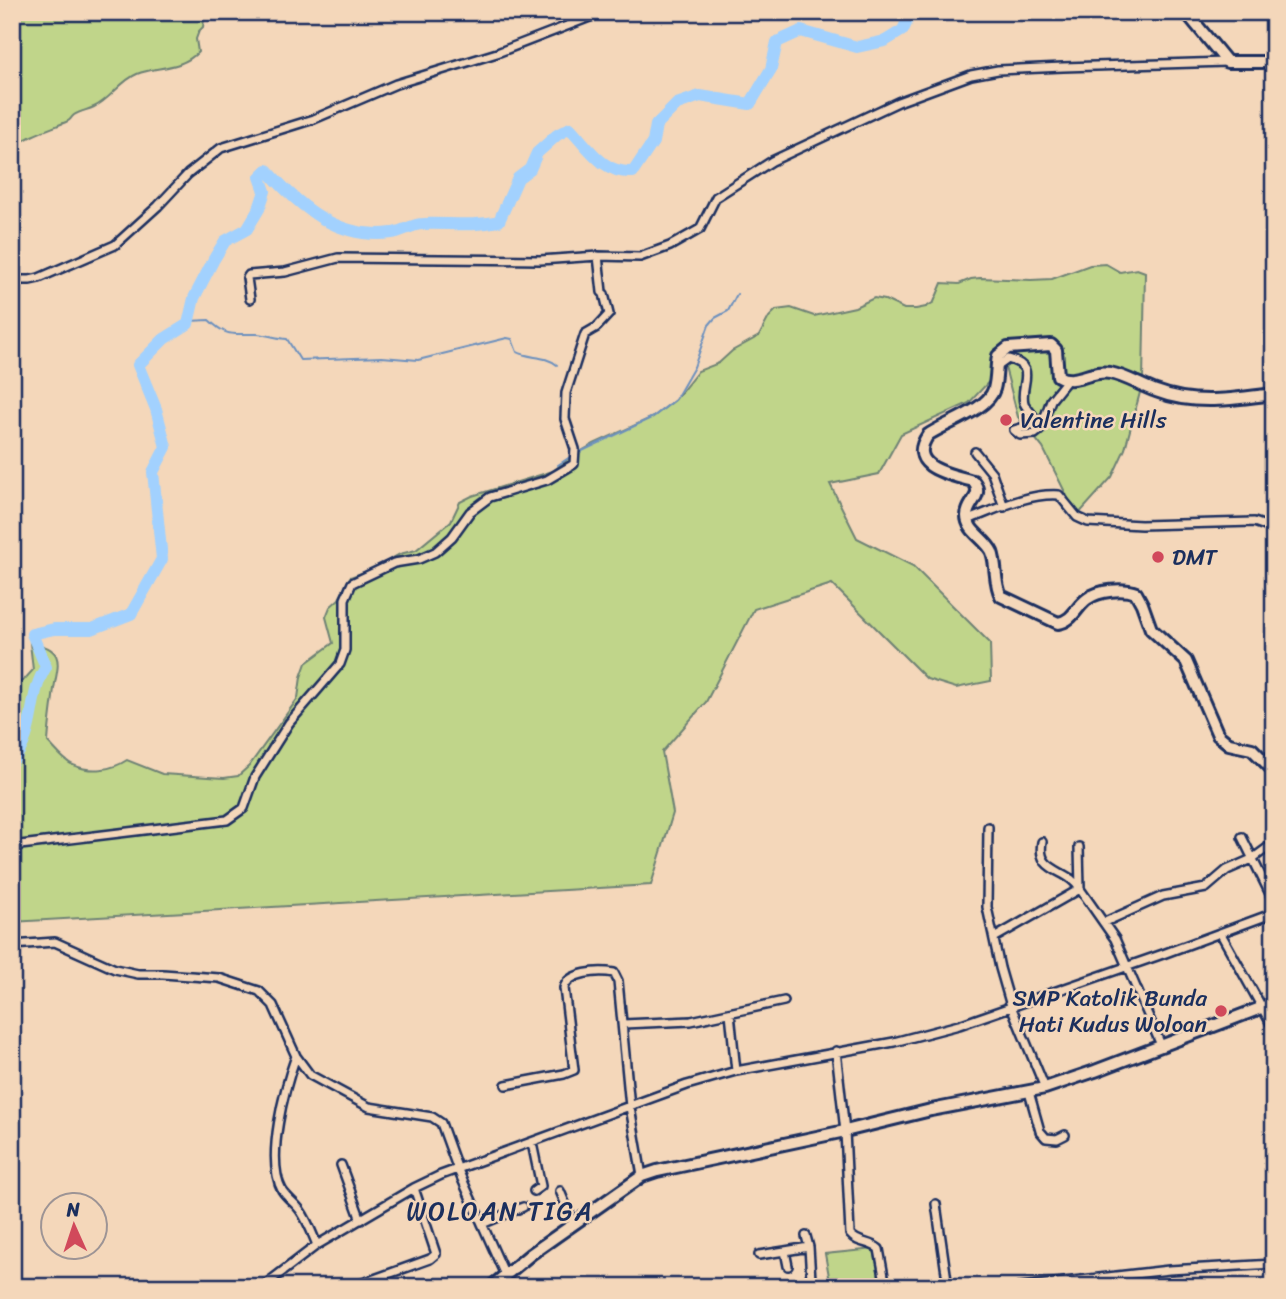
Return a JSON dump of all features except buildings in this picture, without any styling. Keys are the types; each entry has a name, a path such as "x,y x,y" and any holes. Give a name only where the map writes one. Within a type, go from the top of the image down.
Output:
{"street":[{"path":"12,280 39,278 108,249 137,225 201,162 221,148 314,119 396,84 497,53 603,12"},
{"path":"1186,12 1227,62"},
{"path":"250,299 247,278 249,275 285,272 338,258 541,260 598,256 640,257 670,246 700,229 716,197 772,161 898,102 971,75 998,70 1063,67 1274,62"},
{"path":"12,846 227,820 244,808 255,777 289,723 340,664 345,650 345,599 352,583 394,563 419,559 435,551 452,537 470,512 490,497 547,480 573,464 575,449 565,419 566,393 585,334 597,327 609,314 604,294 601,292 598,256"},
{"path":"1274,394 1195,402 1157,392 1110,373 1096,373 1067,380 1058,376 1056,350 1046,343 1003,350 998,356 993,392 986,402 933,431 922,444 925,461 935,471 973,481 976,485 978,495 969,508 968,520 993,555 997,586 1002,596 1058,623 1067,620 1084,601 1096,594 1120,591 1136,593 1151,629 1186,662 1218,734 1229,744 1252,749 1274,771"},
{"path":"997,367 1008,359 1014,360 1027,374 1024,401 1033,414 1033,420 1031,425 1014,430 1020,435 1035,434 1040,430 1051,400 1067,380"},
{"path":"975,452 992,473 1004,507"},
{"path":"968,520 1036,495 1059,495 1077,517 1088,522 1141,526 1254,522 1274,529"},
{"path":"988,827 987,907 1011,1006 1045,1088"},
{"path":"1242,837 1274,902"},
{"path":"1042,842 1041,855 1047,864 1073,879 1105,922 1161,1045"},
{"path":"1105,922 1163,896 1202,890 1227,870 1252,859 1274,843"},
{"path":"1079,847 1080,889"},
{"path":"994,937 1080,889"},
{"path":"262,1287 317,1245 414,1188 687,1085 736,1071 935,1032 1274,914"},
{"path":"1221,933 1274,1029"},
{"path":"12,945 55,942 88,959 126,972 212,977 259,991 273,1005 296,1056 310,1075 369,1107 436,1119 441,1123 458,1170 505,1276"},
{"path":"506,1085 574,1070 564,988 566,981 599,972 614,973 618,981 630,1107 642,1176"},
{"path":"623,1024 691,1021 784,1001"},
{"path":"491,1287 642,1176 666,1167 1045,1088 1274,1003"},
{"path":"730,1013 736,1071"},
{"path":"836,1051 845,1131 850,1234 855,1240 870,1243 879,1250 886,1287"},
{"path":"296,1056 282,1101 277,1141 277,1174 283,1191 299,1208 317,1245"},
{"path":"1029,1092 1040,1131 1046,1138 1057,1139 1065,1135"},
{"path":"533,1143 541,1186 534,1191"},
{"path":"341,1165 361,1220"},
{"path":"352,1287 430,1259 436,1254 414,1188"},
{"path":"560,1191 574,1224"},
{"path":"936,1204 948,1287"},
{"path":"482,1224 523,1207"},
{"path":"806,1236 811,1279 807,1287"},
{"path":"759,1255 809,1248"},
{"path":"785,1251 789,1266"},
{"path":"1020,1287 1169,1270 1274,1264"}],"green space":[{"path":"12,12 205,12 203,27 196,39 198,52 191,58 177,65 137,74 125,81 100,104 12,148"},
{"path":"1106,264 1120,272 1137,269 1145,272 1143,381 1125,449 1112,477 1077,516 1043,448 1018,417 1000,348 995,375 969,403 901,434 879,474 830,484 857,538 913,566 990,643 991,681 956,688 927,679 832,584 754,609 706,702 662,752 673,813 651,885 12,922 12,686 24,680 33,670 30,643 43,646 56,655 58,662 48,742 70,763 87,769 101,769 127,760 162,774 224,778 238,776 249,766 298,698 306,663 333,643 326,617 350,577 373,569 400,554 416,550 451,521 460,502 553,471 594,444 653,417 675,400 698,371 719,363 732,351 759,336 776,310 791,308 814,316 855,307 874,298 904,309 916,309 934,302 942,283 959,284 980,278 1052,279 1090,265"},
{"path":"874,1249 881,1287 831,1287 825,1254"}],"waterway":[{"path":"12,762 25,739 36,690 46,667 32,634 54,629 92,629 131,614 162,559 153,472 166,447 156,409 138,365 164,339 188,324 194,298 225,241 247,229 259,209 265,191 260,177 267,170 307,208 337,226 354,231 392,233 419,224 499,221 518,178 530,169 537,153 557,135 570,128 605,164 613,169 633,172 653,142 656,125 677,104 700,96 750,104 771,69 777,42 801,31 857,47 885,41 903,30 911,12"},
{"path":"578,453 653,417 675,400 694,367 709,325 728,311 737,294"},
{"path":"189,321 209,320 232,334 257,334 287,339 300,360 382,357 418,360 507,338 512,339 517,352 557,365"},
{"path":"558,465 570,457"}],"place":[{"name":"Valentine Hills","path":"1006,420"},
{"name":"DMT","path":"1158,557"},
{"name":"SMP Katolik Bunda Hati Kudus Woloan","path":"1221,1011"}],"district":[{"name":"WOLOAN TIGA","path":"500,1211"}]}
